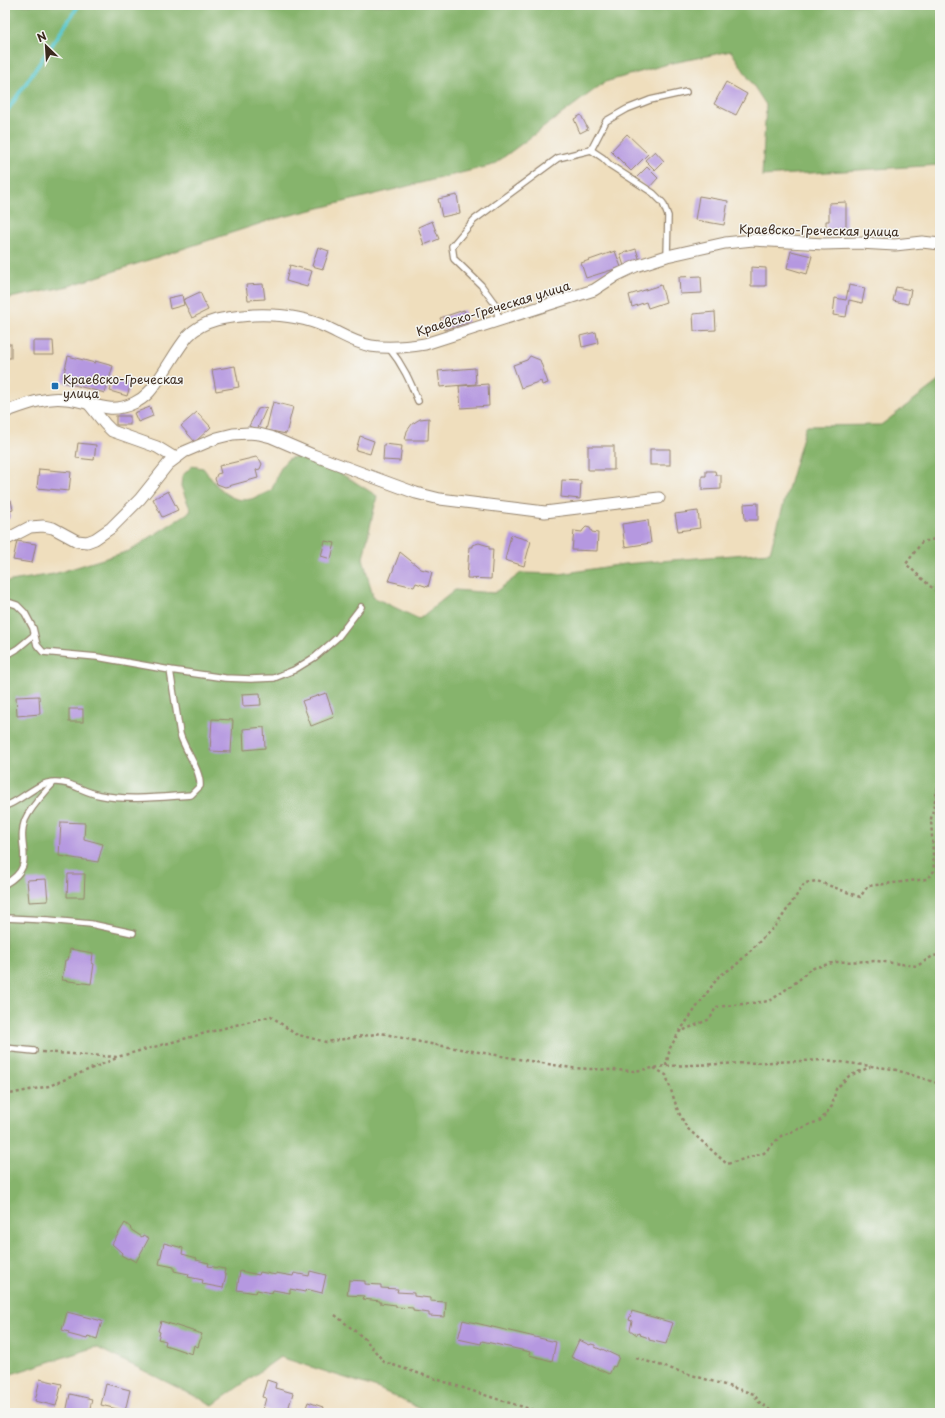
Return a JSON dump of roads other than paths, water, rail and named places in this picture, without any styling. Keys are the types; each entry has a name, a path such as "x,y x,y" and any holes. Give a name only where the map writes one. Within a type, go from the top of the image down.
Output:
{"street":[{"name":"Краевско-Греческая улица","path":"5,412 42,400 66,399 111,409 122,408 143,399 152,391 188,337 196,329 205,324 221,319 254,315 303,319 325,326 354,341 370,346 389,348 425,344 594,290 617,275 636,266 667,256 725,243 753,240 824,244 859,243 895,245 922,242 940,244"},
{"path":"89,404 104,424 112,431 157,447 175,458"},
{"path":"5,540 30,528 43,526 53,528 77,541 87,542 95,539 111,528 126,514 168,464 175,458 184,452 217,438 233,434 259,434 271,437 313,455 416,493 440,499 545,512 659,498"}],"lane":[{"path":"591,150 606,121 627,109 650,100 686,92"},
{"path":"499,320 495,304 481,284 454,259 452,246 474,220 558,158 591,150 610,165 652,193 663,203 668,216 667,256"},
{"path":"389,348 399,360 408,375 418,401"},
{"path":"5,601 17,606 25,613 30,620 37,645 44,652 104,658 225,678 251,679 274,678 294,670 315,657 338,636 361,607"},
{"path":"5,656 17,649 34,635"},
{"path":"5,806 14,804 27,793 42,785 54,782 64,783 96,795 112,797 181,796 191,795 196,791 200,786 199,773 185,748 180,734 170,670"},
{"path":"5,884 15,878 22,870 24,850 23,834 25,821 32,809 54,782"},
{"path":"5,918 91,924 133,933"},
{"path":"5,1048 34,1051"}],"waterway":[{"path":"5,114 79,5"}],"place":[{"name":"Краевско-Греческая улица","path":"55,386"}]}
